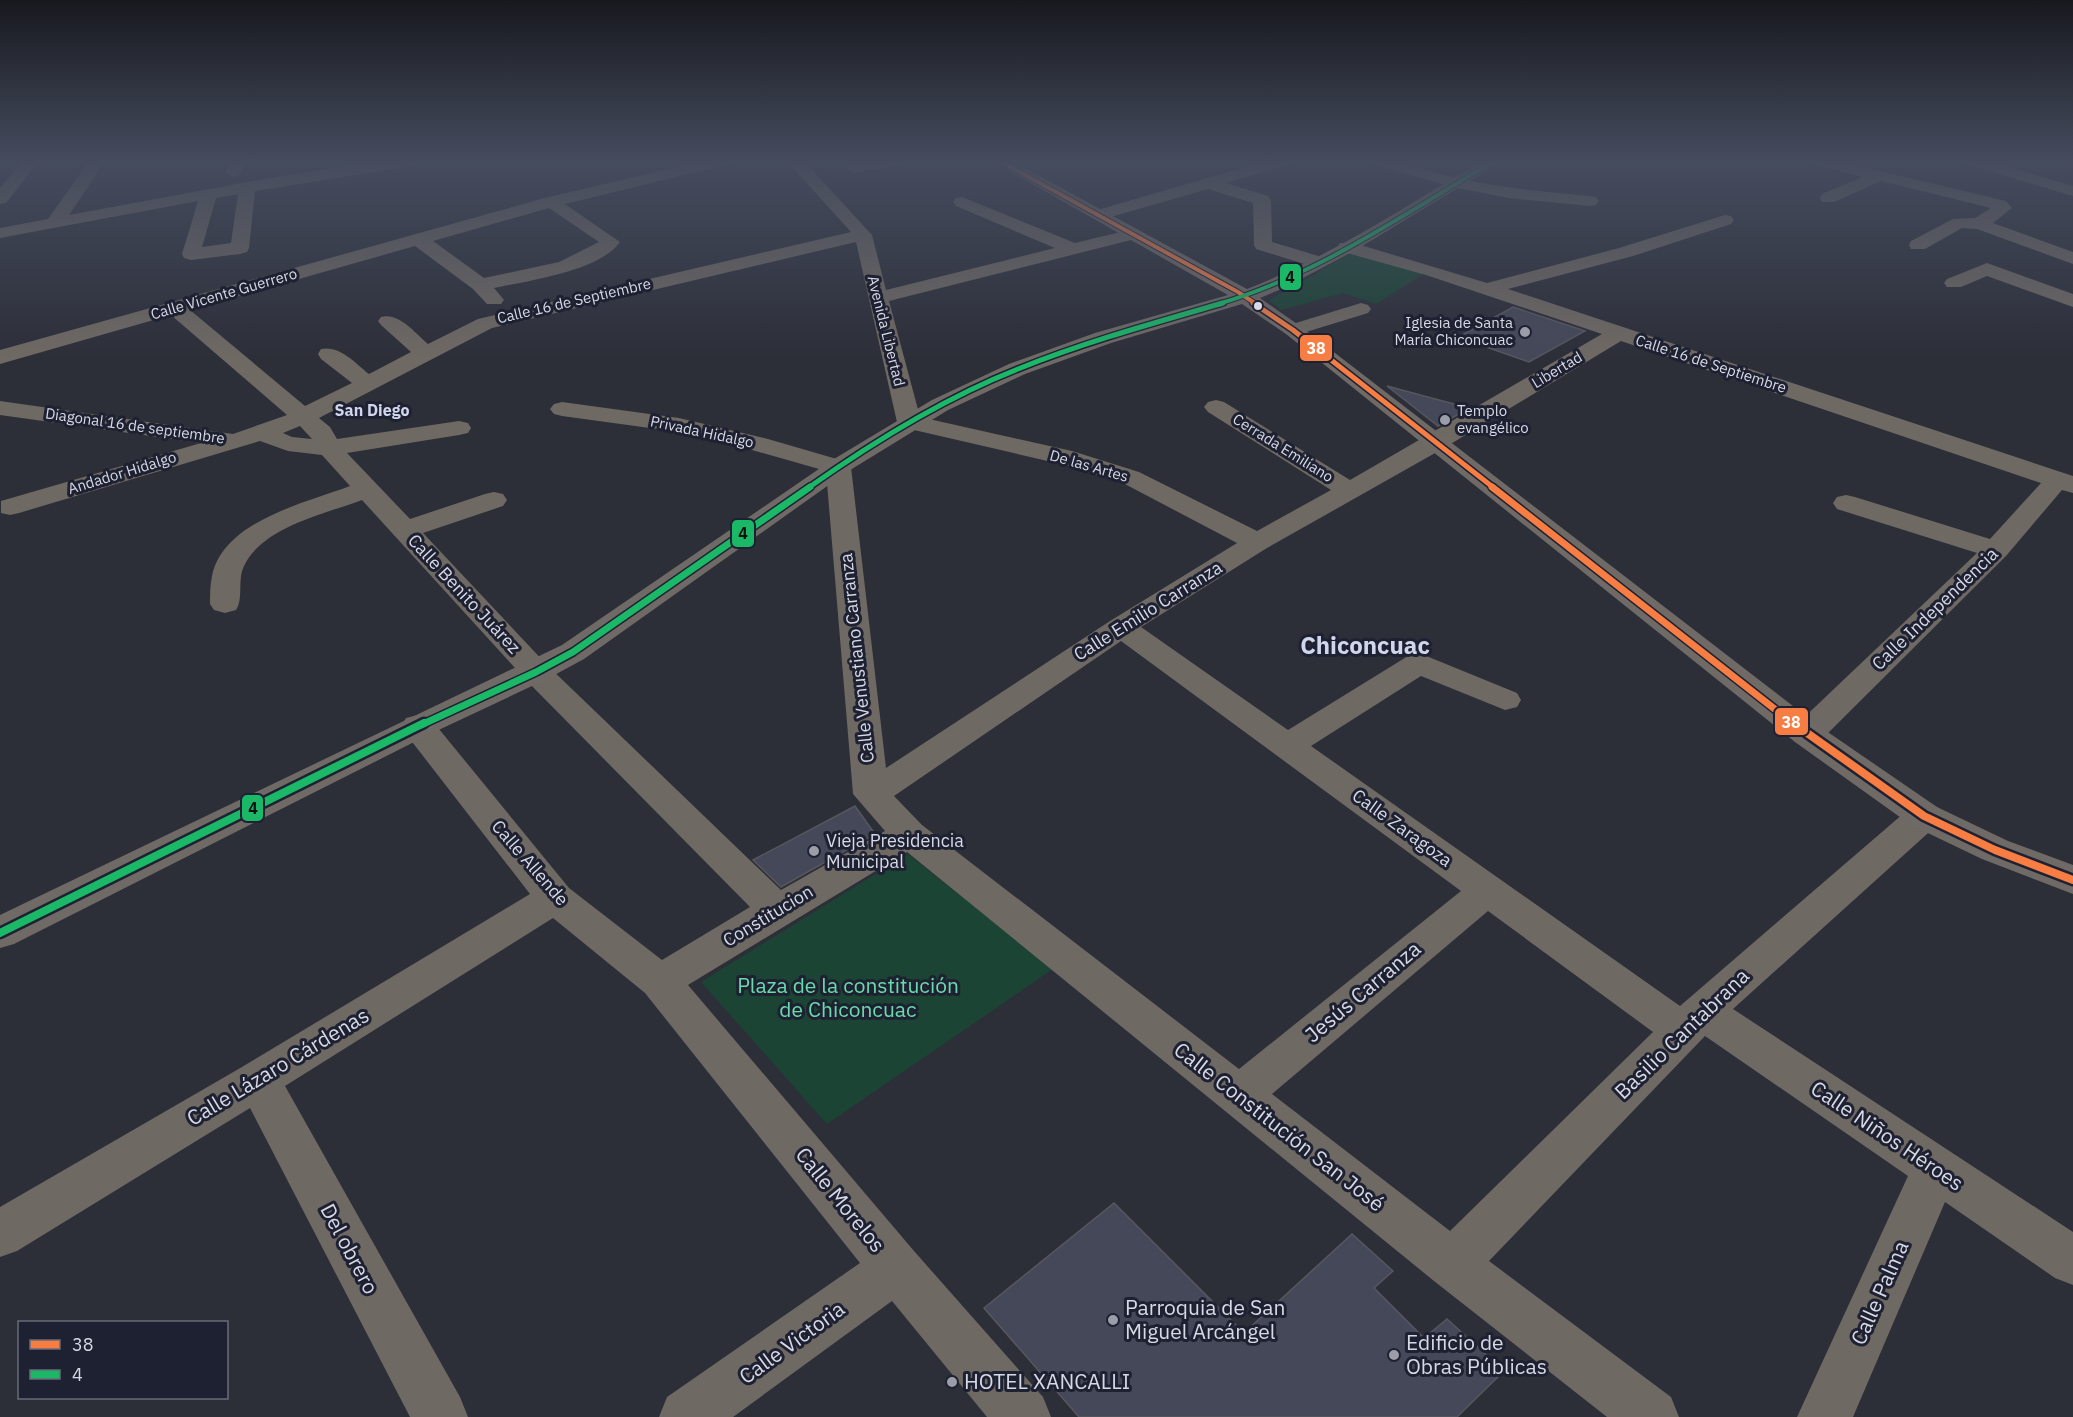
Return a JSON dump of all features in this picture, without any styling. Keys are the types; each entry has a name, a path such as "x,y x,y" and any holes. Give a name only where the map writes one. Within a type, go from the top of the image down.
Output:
{"main road":[{"path":"1119,226 1246,296 1293,330 1807,734 1924,816 1995,850 2073,879"},
{"path":"0,933 418,726 536,672 573,651 838,467 909,422 1017,369 1103,338 1246,296 1277,284 1383,226"}],"street":[{"path":"0,233 35,226"},
{"path":"199,226 191,254 240,248 243,226"},
{"name":"Calle Vicente Guerrero","path":"0,357 464,226"},
{"path":"480,285 567,265 595,254 611,242 587,226"},
{"name":"Avenida Libertad","path":"855,226 863,235 909,422"},
{"path":"1019,226 1073,249"},
{"path":"1262,226 1263,245 1318,262"},
{"path":"1486,289 1626,252 1706,226"},
{"path":"1918,244 1953,226"},
{"path":"1985,226 2073,258"},
{"path":"878,297 1132,234"},
{"name":"Calle 16 de Septiembre","path":"303,417 485,323 509,315 863,235"},
{"path":"418,239 480,285 509,315"},
{"name":"Calle 16 de Septiembre","path":"1347,247 1486,289 2065,482"},
{"path":"1954,283 1987,269 2073,300"},
{"name":"Calle Benito Juárez","path":"175,308 321,432 329,448 536,672 777,910"},
{"path":"1293,330 1361,309"},
{"path":"388,321 425,354"},
{"name":"Libertad","path":"1435,443 1618,334"},
{"path":"329,354 367,384"},
{"name":"Cerrada Emiliano","path":"1216,407 1349,490"},
{"name":"Diagonal 16 de septiembre","path":"0,408 235,440 303,417"},
{"name":"Privada Hidalgo","path":"562,409 679,425 759,444 838,467"},
{"name":"De las Artes","path":"909,422 1072,459 1130,477 1257,542"},
{"path":"261,433 288,444 329,448 459,428"},
{"name":"Andador Hidalgo","path":"10,507 235,440"},
{"name":"Calle Emilio Carranza","path":"871,794 1121,627 1257,542 1435,443"},
{"name":"Calle Venustiano Carranza","path":"838,467 871,794"},
{"name":"Calle Independencia","path":"1807,734 2065,482"},
{"path":"225,604 226,573 248,539 272,524 367,489"},
{"path":"405,530 494,500"},
{"path":"1846,502 1996,550"},
{"name":"Calle Zaragoza","path":"1121,627 1488,890 1692,1020"},
{"path":"1287,746 1419,663 1505,700"},
{"name":"Calle Allende","path":"418,726 555,898 660,981"},
{"path":"871,794 909,834"},
{"name":"Basilio Cantabrana","path":"1452,1264 1692,1020 1924,816"},
{"name":"Constitucion","path":"660,981 909,834"},
{"name":"Calle Constitución San José","path":"909,834 1452,1264 1651,1417"},
{"name":"Jesús Carranza","path":"1239,1095 1488,890"},
{"name":"Calle Lázaro Cárdenas","path":"0,1234 258,1080 555,898"},
{"name":"Calle Morelos","path":"660,981 896,1268 1023,1417"},
{"name":"Calle Niños Héroes","path":"1692,1020 1935,1169 2073,1261"},
{"name":"Del obrero","path":"258,1080 440,1417"},
{"name":"Calle Palma","path":"1825,1417 1935,1169"},
{"name":"Calle Victoria","path":"687,1417 896,1268"}],"green space":[{"path":"1355,251 1427,272 1376,304 1343,293 1281,310 1269,300"},
{"name":"Plaza de la constitución de Chiconcuac","path":"908,854 1053,969 827,1124 701,982"}],"building":[{"name":"Iglesia de Santa María Chiconcuac","path":"1513,307 1585,331 1529,362 1458,337"},
{"name":"Templo evangélico","path":"1387,386 1469,408 1438,426"},
{"name":"Vieja Presidencia Municipal","path":"855,806 875,834 781,887 753,860"},
{"name":"Parroquia de San Miguel Arcángel","path":"1114,1203 1244,1333 1352,1234 1393,1271 1374,1288 1424,1338 1447,1319 1504,1371 1457,1417 1079,1417 984,1308"}],"transit line":[{"name":"38","path":"1118,226 1238,292 1293,330 1807,734 1924,816 1995,850 2073,880"},
{"name":"4","path":"0,933 418,726 536,672 573,652 838,467 940,405 1017,369 1103,338 1246,296 1277,284 1383,226"}],"place":[{"name":"Iglesia de Santa María Chiconcuac","path":"1525,332"},
{"name":"Templo evangélico","path":"1445,420"},
{"name":"Vieja Presidencia Municipal","path":"814,851"},
{"name":"Parroquia de San Miguel Arcángel","path":"1113,1320"},
{"name":"Edificio de Obras Públicas","path":"1394,1355"},
{"name":"HOTEL XANCALLI","path":"952,1382"}],"district":[{"name":"San Diego","path":"372,410"},
{"name":"Chiconcuac","path":"1365,646"}]}
